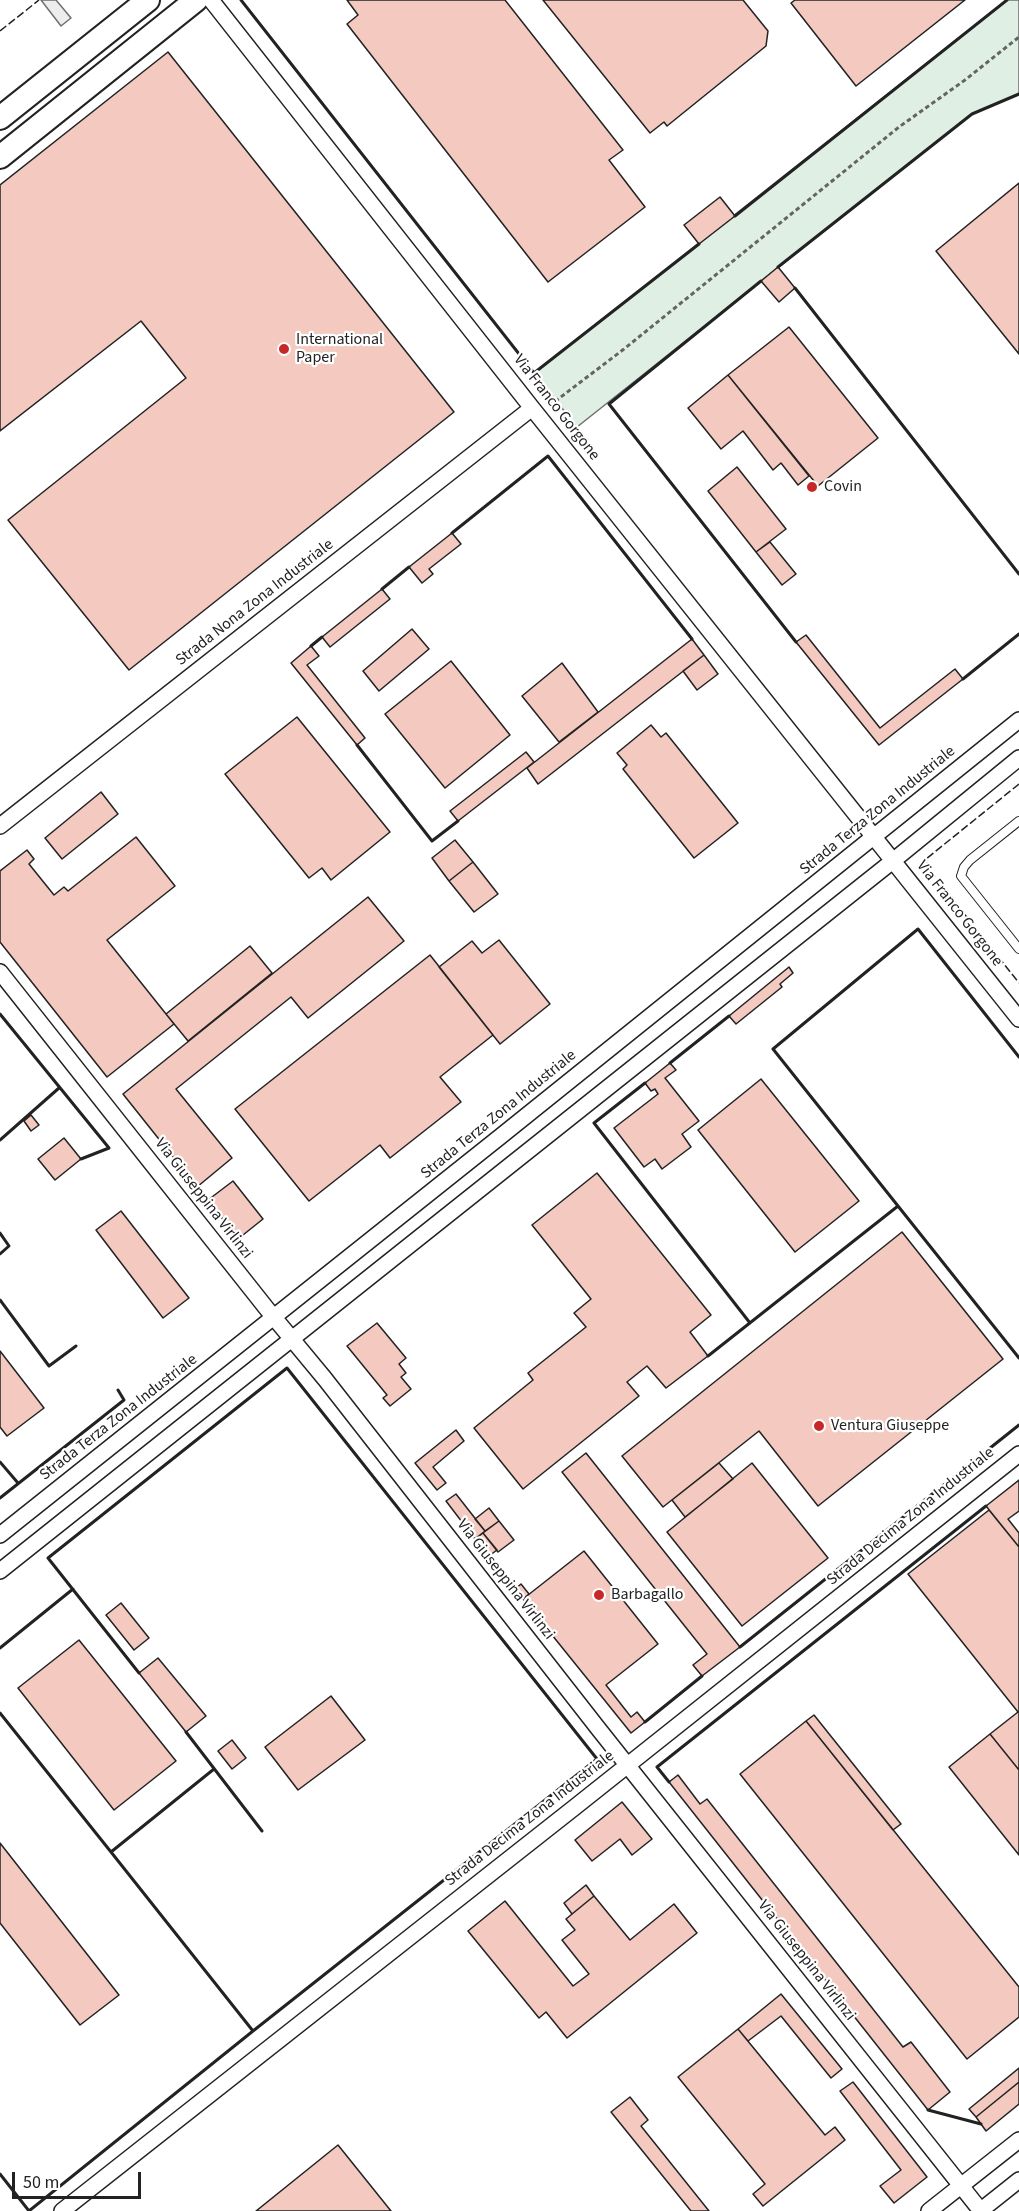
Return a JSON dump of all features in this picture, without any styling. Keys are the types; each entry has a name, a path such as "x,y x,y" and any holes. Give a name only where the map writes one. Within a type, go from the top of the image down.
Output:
{"main road":[{"path":"0,118 148,0"},
{"path":"0,157 196,0"}],"street":[{"name":"Via Franco Gorgone","path":"211,0 1019,1019"},
{"name":"Strada Nona Zona Industriale","path":"0,826 535,411"},
{"name":"Strada Terza Zona Industriale","path":"0,1535 1019,720"},
{"path":"0,1571 1019,758"},
{"name":"Via Giuseppina Virlinzi","path":"0,972 981,2211"},
{"name":"Strada Decima Zona Industriale","path":"62,2211 1019,1454"},
{"path":"929,2211 1019,2140"},
{"path":"981,2211 1019,2180"}],"lane":[{"path":"1019,821 970,860 961,876 1019,949"}],"path":[{"path":"535,411 624,349 899,127 965,80 1019,37"}],"green space":[{"path":"1007,0 1019,0 1019,94 972,114 577,427 534,373"}],"shaded area":[{"path":"41,0 56,0 71,18 61,26"}],"building":[{"path":"347,0 505,0 623,150 609,160 645,207 548,282 347,24 358,15"},
{"path":"543,0 743,0 768,31 766,46 667,126 664,122 650,133"},
{"path":"795,0 965,0 856,86 791,3"},
{"name":"International Paper","path":"168,52 454,412 129,670 8,520 186,378 141,321 0,431 0,185"},
{"path":"1019,183 1019,354 936,251"},
{"path":"720,197 735,216 699,244 684,225"},
{"path":"778,267 795,288 779,302 761,281"},
{"path":"789,327 878,438 818,486 728,375"},
{"path":"728,375 809,476 798,485 781,463 773,470 743,431 721,449 688,408"},
{"path":"737,467 786,529 756,552 708,491"},
{"path":"452,533 461,544 429,569 433,574 422,583 409,567"},
{"path":"770,542 796,574 782,585 756,552"},
{"path":"382,589 390,599 330,647 322,637"},
{"path":"412,629 429,649 379,691 363,671"},
{"path":"806,635 880,728 955,669 963,679 879,745 796,642"},
{"path":"692,639 704,655 538,784 527,768"},
{"path":"311,646 319,656 307,665 365,738 357,745 291,663"},
{"path":"704,655 718,674 697,690 683,671"},
{"path":"451,661 510,735 445,788 385,714"},
{"path":"562,663 598,712 559,742 522,696"},
{"path":"297,717 390,832 331,880 322,868 309,878 225,774"},
{"path":"651,725 661,737 666,733 738,823 694,858 623,769 627,765 617,753"},
{"path":"526,752 534,762 458,821 450,811"},
{"path":"101,792 118,814 62,859 45,838"},
{"path":"136,837 175,886 107,940 174,1024 107,1077 0,942 0,871 27,850 34,859 29,864 54,895 64,887 68,891"},
{"path":"455,840 473,862 449,881 432,858"},
{"path":"473,862 498,894 474,912 449,881"},
{"path":"368,897 404,941 308,1018 291,997 176,1089 232,1158 197,1187 123,1094"},
{"path":"499,940 550,1004 500,1044 439,967 472,941 482,953"},
{"path":"250,946 272,973 188,1041 166,1014"},
{"path":"430,955 493,1035 440,1077 461,1102 390,1158 380,1145 309,1201 235,1109"},
{"path":"789,967 793,973 780,984 782,987 736,1024 729,1016"},
{"path":"670,1063 676,1070 665,1078 699,1121 682,1134 691,1147 662,1169 655,1159 644,1167 614,1128 658,1094 655,1089 651,1091 645,1083"},
{"path":"761,1079 859,1201 795,1252 698,1130"},
{"path":"31,1115 39,1125 31,1131 24,1121"},
{"path":"64,1138 81,1159 55,1180 38,1159"},
{"path":"597,1173 711,1315 690,1332 708,1356 666,1388 647,1366 627,1382 639,1396 523,1489 474,1428 533,1380 528,1373 586,1327 574,1313 591,1299 532,1225"},
{"path":"233,1181 263,1219 238,1239 208,1200"},
{"path":"121,1211 189,1298 163,1318 96,1230"},
{"path":"902,1232 1003,1359 818,1506 759,1431 663,1507 622,1456"},
{"path":"377,1323 406,1358 399,1364 406,1373 401,1377 411,1389 390,1406 383,1398 387,1395 347,1346"},
{"path":"0,1351 44,1408 7,1436 0,1427"},
{"path":"456,1430 464,1441 433,1467 446,1483 437,1490 415,1463"},
{"path":"586,1453 740,1647 702,1676 693,1665 707,1654 562,1472"},
{"path":"719,1463 733,1479 685,1517 672,1500"},
{"path":"752,1463 828,1558 742,1626 667,1532"},
{"path":"1019,1480 1019,1511 1008,1519 1019,1533 1019,1547 986,1506"},
{"path":"456,1494 485,1531 475,1539 446,1501"},
{"path":"489,1508 499,1521 485,1531 475,1519"},
{"path":"989,1510 1019,1547 1019,1770 990,1734 1018,1712 908,1574"},
{"path":"499,1521 514,1540 498,1552 483,1533"},
{"path":"483,1533 497,1550 489,1556 475,1539"},
{"path":"584,1551 658,1644 606,1685 631,1717 637,1712 645,1722 631,1733 523,1599"},
{"path":"521,1584 529,1594 523,1599 515,1589"},
{"path":"121,1603 149,1638 134,1650 106,1615"},
{"path":"79,1640 176,1761 114,1810 18,1688"},
{"path":"158,1658 206,1716 186,1732 139,1673"},
{"path":"331,1696 365,1740 298,1790 265,1747"},
{"path":"814,1715 901,1824 893,1830 806,1721"},
{"path":"806,1721 1019,1987 1019,2017 967,2059 740,1774"},
{"path":"990,1734 1019,1770 1019,1855 949,1767"},
{"path":"232,1740 246,1758 232,1769 218,1751"},
{"path":"678,1775 700,1804 707,1799 903,2047 911,2042 950,2092 928,2110 669,1782"},
{"path":"622,1802 652,1839 632,1855 620,1839 592,1861 575,1840"},
{"path":"0,1843 119,1995 80,2025 0,1923"},
{"path":"586,1885 594,1896 572,1914 564,1903"},
{"path":"594,1896 630,1940 674,1904 697,1933 567,2038 546,2012 539,2018 468,1931 505,1901 573,1986 589,1974 562,1940 575,1930 566,1919"},
{"path":"781,1994 842,2069 831,2078 781,2016 748,2041 738,2029"},
{"path":"738,2029 825,2135 835,2127 845,2140 763,2206 753,2194 765,2184 678,2077"},
{"path":"1019,2068 1019,2082 976,2117 969,2109"},
{"path":"853,2082 927,2177 894,2203 880,2186 901,2170 840,2091"},
{"path":"1019,2082 1019,2104 986,2131 976,2117"},
{"path":"630,2097 648,2120 641,2126 709,2211 691,2211 611,2112"},
{"path":"338,2145 391,2211 256,2211"}],"fence":[{"path":"0,31 39,0"},
{"path":"1019,784 926,859 927,866 932,873 1019,983"}],"wall":[{"path":"241,0 534,373 699,244"},
{"path":"735,216 1007,0"},
{"path":"778,267 972,114 1019,94"},
{"path":"761,281 609,404 796,642"},
{"path":"795,288 1019,574"},
{"path":"452,533 548,456 692,639"},
{"path":"382,589 409,567"},
{"path":"963,679 1019,634"},
{"path":"311,646 322,637"},
{"path":"357,745 432,841 458,821"},
{"path":"1019,1057 918,929 773,1049 1019,1358"},
{"path":"0,1014 109,1148 81,1159"},
{"path":"670,1063 729,1016"},
{"path":"645,1083 594,1123 750,1323"},
{"path":"0,1140 59,1088"},
{"path":"708,1356 898,1206"},
{"path":"0,1233 9,1246 0,1254"},
{"path":"0,1300 49,1366 76,1346"},
{"path":"139,1673 48,1558 287,1368 597,1759 253,2031"},
{"path":"0,1498 124,1400 118,1390"},
{"path":"740,1647 1019,1425"},
{"path":"0,1462 18,1483"},
{"path":"669,1782 657,1767 986,1506"},
{"path":"489,1556 515,1589"},
{"path":"0,1648 73,1589"},
{"path":"645,1722 702,1676"},
{"path":"0,1713 111,1852 214,1769"},
{"path":"186,1732 262,1831"},
{"path":"0,2174 29,2211 253,2031 111,1852"},
{"path":"928,2110 981,2124"}],"place":[{"name":"International Paper","path":"284,349"},
{"name":"Covin","path":"812,487"},
{"name":"Ventura Giuseppe","path":"819,1426"},
{"name":"Barbagallo","path":"599,1595"}]}
